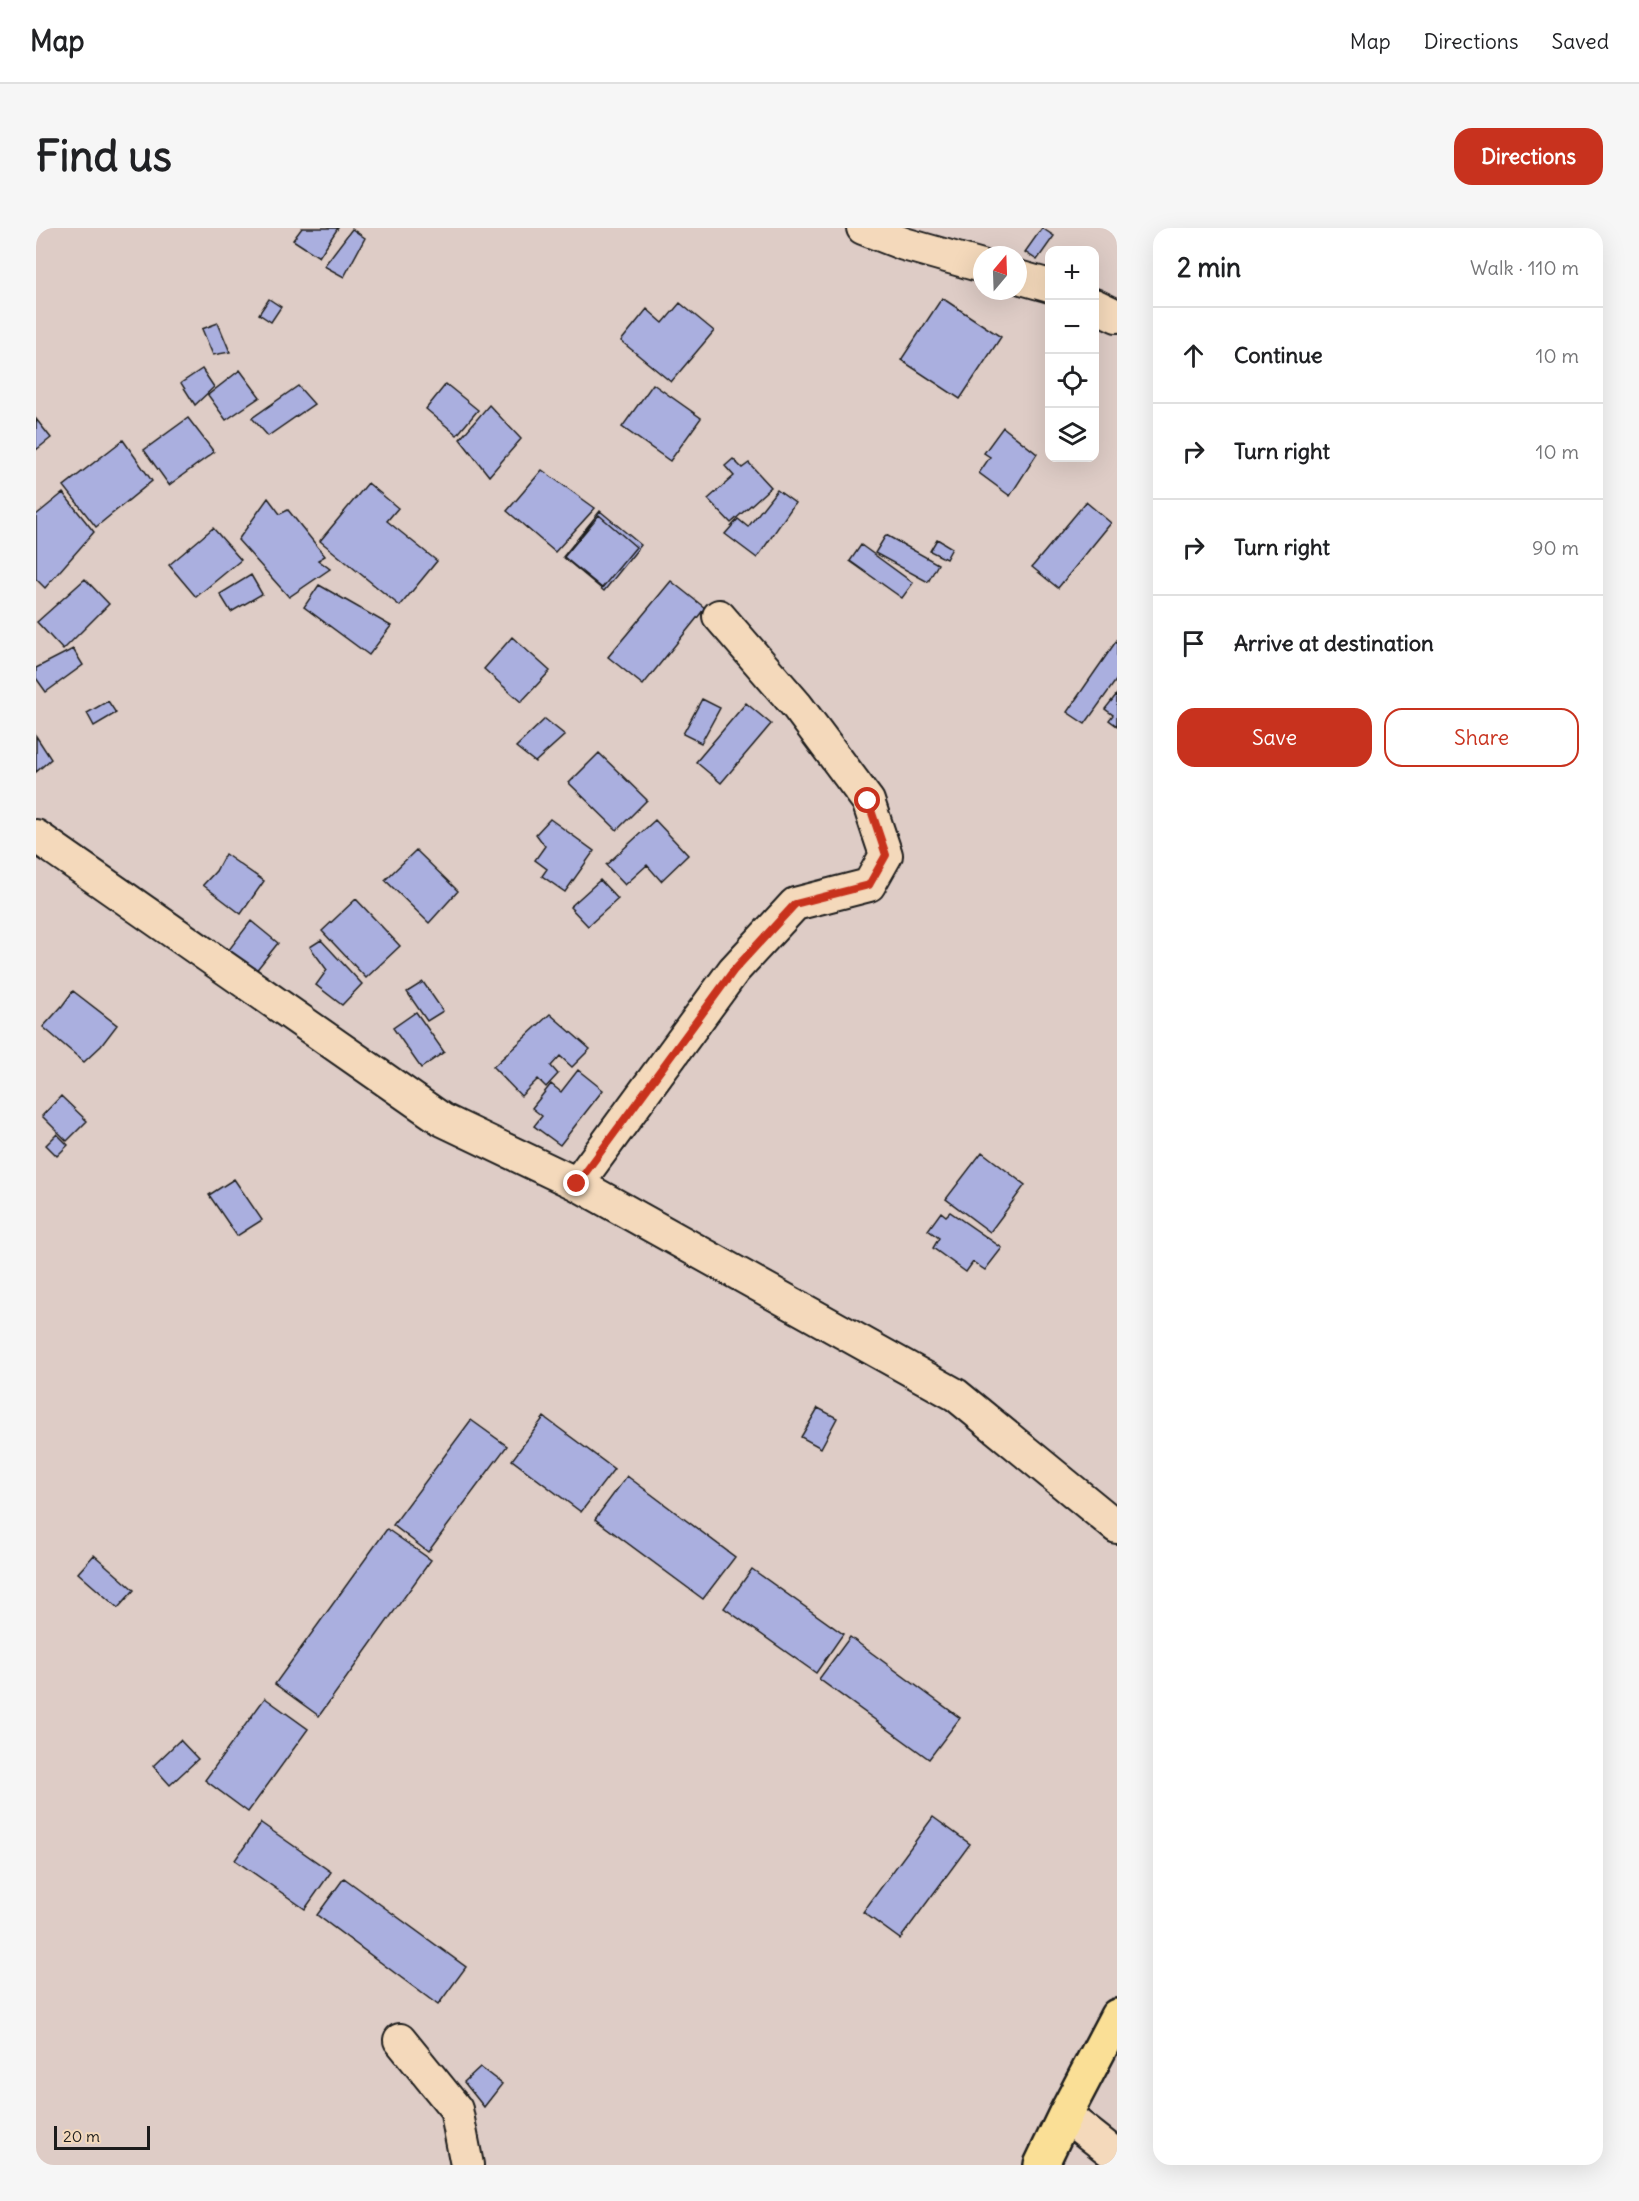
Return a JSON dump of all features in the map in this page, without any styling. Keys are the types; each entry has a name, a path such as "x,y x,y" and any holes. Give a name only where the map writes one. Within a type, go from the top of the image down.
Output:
{"highway":[{"path":"1041,2165 1117,2016"}],"street":[{"path":"863,228 904,244 973,263"},
{"path":"1027,280 1045,285"},
{"path":"1099,307 1117,316"},
{"path":"577,1184 734,970 795,904 869,885 886,855 868,801 797,706 719,616"},
{"path":"36,836 443,1120 577,1184 956,1395 1117,1527"},
{"path":"400,2040 456,2109 467,2165"},
{"path":"1065,2115 1117,2156"}],"building":[{"path":"302,228 338,228 319,257 293,240"},
{"path":"1042,228 1054,236 1037,260 1027,253 1027,249"},
{"path":"352,229 365,238 344,277 324,266"},
{"path":"942,298 1001,337 960,399 901,360"},
{"path":"269,299 281,307 271,322 259,314"},
{"path":"680,303 714,331 671,382 621,341 647,309 663,323"},
{"path":"218,323 230,352 213,355 202,329"},
{"path":"202,369 214,387 195,405 181,383"},
{"path":"240,370 260,397 226,420 208,395"},
{"path":"446,384 478,410 457,435 426,409"},
{"path":"653,384 701,418 670,461 622,427"},
{"path":"298,386 314,404 268,436 252,418"},
{"path":"489,405 521,439 489,476 460,439"},
{"path":"188,418 214,452 169,485 144,450"},
{"path":"36,419 51,438 36,450"},
{"path":"1003,427 1037,454 1010,496 979,473 990,457 984,453"},
{"path":"123,440 152,481 96,527 64,486"},
{"path":"733,459 742,468 749,463 771,487 731,523 708,499 734,476 725,466"},
{"path":"542,470 595,508 555,552 507,511"},
{"path":"368,483 398,508 387,521 437,561 400,606 320,541"},
{"path":"777,490 795,503 757,558 725,534 738,519 748,527"},
{"path":"63,493 94,532 45,588 36,579 36,515"},
{"path":"268,498 280,514 288,510 325,556 318,560 330,569 289,597 238,540"},
{"path":"1086,502 1111,523 1058,588 1032,567"},
{"path":"600,511 641,545 604,591 563,557"},
{"path":"599,515 636,547 602,588 564,557"},
{"path":"213,528 241,560 196,597 169,565"},
{"path":"886,535 938,564 928,582 875,553"},
{"path":"937,539 952,548 946,559 930,551"},
{"path":"861,545 913,583 902,598 850,561"},
{"path":"251,575 262,594 231,612 220,594"},
{"path":"85,579 109,604 63,650 37,622"},
{"path":"671,581 705,608 643,685 608,657"},
{"path":"319,585 391,626 369,655 304,607"},
{"path":"512,637 550,671 521,702 484,669"},
{"path":"1117,640 1117,679 1085,724 1067,712"},
{"path":"73,649 83,665 46,692 36,678 36,668"},
{"path":"1117,694 1117,726 1109,720 1113,715 1105,709"},
{"path":"702,699 720,708 701,743 683,734"},
{"path":"108,701 116,713 94,726 87,713"},
{"path":"746,703 771,724 721,783 696,762"},
{"path":"545,719 565,735 535,762 516,747"},
{"path":"36,736 51,759 36,772"},
{"path":"599,753 647,800 617,830 569,783"},
{"path":"550,819 594,851 565,892 542,876 547,869 535,860 545,846 536,834"},
{"path":"655,820 688,855 661,881 647,865 625,885 606,865"},
{"path":"416,850 458,891 429,923 385,880"},
{"path":"225,854 264,881 241,914 203,885 216,871"},
{"path":"600,880 618,899 588,926 570,907"},
{"path":"356,899 400,946 366,978 322,931"},
{"path":"251,921 278,943 255,972 228,951"},
{"path":"321,940 362,984 342,1005 316,985 327,970 310,947"},
{"path":"423,982 443,1011 427,1021 407,992"},
{"path":"73,991 117,1025 101,1046 84,1062 43,1027"},
{"path":"416,1012 444,1052 421,1068 393,1028"},
{"path":"550,1014 590,1049 572,1067 560,1056 551,1066 558,1074 546,1087 538,1079 521,1096 493,1067"},
{"path":"578,1070 603,1090 560,1145 534,1126 542,1116 532,1108 551,1084 561,1092"},
{"path":"61,1096 87,1121 67,1141 42,1116"},
{"path":"57,1134 68,1145 57,1156 46,1145"},
{"path":"982,1152 1025,1185 990,1232 946,1199"},
{"path":"234,1179 262,1220 237,1236 209,1195"},
{"path":"941,1212 946,1216 950,1212 1002,1248 985,1270 973,1262 966,1272 933,1248 939,1238 928,1230"},
{"path":"818,1408 837,1418 821,1448 801,1437"},
{"path":"544,1417 614,1469 581,1512 512,1460"},
{"path":"471,1420 507,1446 428,1552 393,1525"},
{"path":"627,1476 735,1557 703,1599 595,1519"},
{"path":"387,1529 431,1560 319,1716 275,1684"},
{"path":"94,1555 134,1590 118,1608 78,1573"},
{"path":"752,1569 843,1634 816,1673 724,1608"},
{"path":"850,1637 960,1718 929,1759 819,1679"},
{"path":"265,1698 308,1729 248,1812 205,1780"},
{"path":"180,1740 198,1759 170,1785 153,1766"},
{"path":"933,1817 970,1844 900,1939 863,1912"},
{"path":"261,1823 331,1872 305,1909 235,1860"},
{"path":"344,1878 466,1967 438,2005 317,1915"},
{"path":"480,2067 502,2084 484,2107 464,2082"}],"route":[{"path":"577,1184 734,970 795,904 869,885 886,855 868,801"}]}
